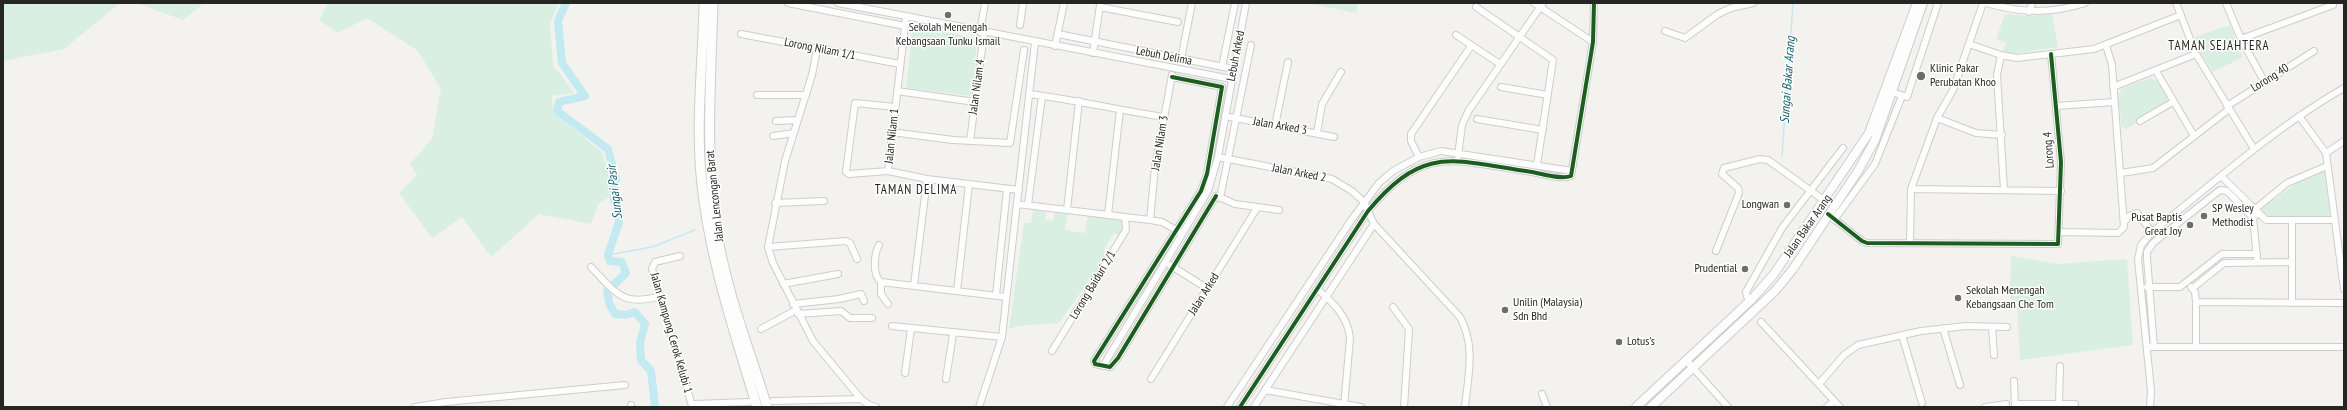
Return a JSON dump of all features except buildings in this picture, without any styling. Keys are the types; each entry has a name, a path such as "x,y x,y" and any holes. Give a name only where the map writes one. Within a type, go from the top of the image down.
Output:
{"highway":[{"name":"Jalan Lencongan Barat","path":"704,3 701,143 704,201 720,284 757,407"},
{"name":"Jalan Lencongan Barat","path":"713,3 709,147 714,216 722,257 733,300 770,404"}],"main road":[{"name":"Jalan Bakar Arang","path":"1636,407 1752,299 1774,274 1825,201 1843,175 1873,124 1917,3"},
{"name":"Jalan Bakar Arang","path":"1651,407 1777,289 1831,217 1851,180 1858,172 1876,137 1923,3"},
{"path":"1843,175 1851,180"}],"street":[{"path":"788,3 905,26"},
{"path":"838,3 1231,79"},
{"name":"Jalan Nilam 4","path":"970,141 985,3"},
{"path":"1020,25 1023,3"},
{"path":"1055,46 1064,3"},
{"path":"1181,59 1192,3"},
{"name":"Lebuh Arked","path":"1222,67 1235,3"},
{"name":"Lebuh Arked","path":"1103,366 1208,191 1218,157 1246,3"},
{"path":"1534,3 1541,5 1593,42"},
{"path":"1240,407 1258,377 1368,211 1384,191 1400,177 1413,169 1440,161 1457,161 1568,177 1571,176 1593,42 1594,3"},
{"path":"1665,31 1685,38 1718,14 1731,8 1753,3"},
{"path":"1938,3 1886,141 1867,176 1831,217 1865,242 1910,242 1911,188 1936,118 1953,90 1984,3 2029,12 2050,11 2086,3"},
{"path":"2029,12 2032,3"},
{"path":"2176,3 2196,54 2227,108 2254,149"},
{"path":"2226,3 2241,39 2264,81"},
{"path":"1093,53 1100,5 1178,22"},
{"path":"1457,161 1464,121 1500,64 1541,5"},
{"path":"2241,39 2333,5"},
{"path":"1476,7 1553,60 1537,165"},
{"path":"1969,44 2002,56 2017,58 2094,49 2181,15"},
{"name":"Jalan Nilam 1","path":"906,17 891,132 888,171 927,179 1019,190"},
{"name":"Lorong Nilam 1/1","path":"741,34 900,64"},
{"name":"Lebuh Delima","path":"1058,34 1234,69"},
{"path":"1456,35 1500,64"},
{"path":"978,407 1002,337 1035,42"},
{"path":"1223,78 1204,183 1094,361 1103,366 1110,367 1118,358 1173,267 1218,197 1251,45"},
{"path":"2059,232 2118,233 2123,230 2123,194 2111,57 2106,45"},
{"path":"1419,157 1411,142 1411,134 1471,46"},
{"path":"818,49 775,203 768,247 783,284 813,341 861,398 869,406 876,407"},
{"path":"891,132 1006,144 1011,140 1024,50"},
{"name":"Lorong 40","path":"2121,173 2153,168 2227,108 2264,81 2314,51"},
{"name":"Lorong 4","path":"1910,242 2058,244 2061,191 2056,106 2051,54"},
{"path":"2113,87 2196,54"},
{"path":"2002,56 1997,75 2002,135 2004,190"},
{"path":"1275,126 1288,62"},
{"name":"Jalan Nilam 3","path":"1150,220 1155,167 1163,118 1174,68"},
{"path":"2156,71 2194,136"},
{"path":"1317,133 1322,104 1341,72"},
{"path":"1172,78 1222,87"},
{"path":"1501,87 1548,95"},
{"path":"2150,407 2147,347 2139,250 2144,239 2254,149 2299,116 2344,88"},
{"path":"897,91 975,102"},
{"path":"1892,92 1904,96"},
{"path":"757,95 806,94"},
{"path":"1030,94 1079,101 1163,118"},
{"path":"1028,205 1042,96"},
{"path":"1067,210 1079,101"},
{"path":"2056,106 2114,102"},
{"path":"2140,121 2173,102"},
{"path":"888,171 849,174 845,169 855,103 895,107"},
{"path":"1108,215 1120,110"},
{"name":"Jalan Arked 3","path":"1225,116 1334,137"},
{"path":"2299,116 2326,153 2344,290"},
{"path":"1936,118 1976,132 2002,135"},
{"path":"1477,119 1543,130"},
{"path":"776,120 798,120"},
{"path":"773,136 794,133"},
{"path":"1876,137 1886,141"},
{"path":"2326,153 2344,141"},
{"path":"1752,299 1747,297 1746,292 1782,228 1844,148"},
{"path":"1227,407 1364,202 1393,171 1419,157 1441,151 1459,152 1572,171"},
{"name":"Jalan Arked 2","path":"1218,157 1332,179 1352,191 1364,202 1374,224 1460,317 1467,330 1470,355 1465,407"},
{"path":"1716,251 1739,193 1738,188 1722,174 1722,169 1764,159 1778,166 1825,201"},
{"path":"2255,214 2287,183 2327,166"},
{"path":"1858,172 1867,176"},
{"path":"2221,176 2255,214 2257,263"},
{"path":"914,286 927,179"},
{"path":"957,291 969,184"},
{"path":"1911,188 2061,191"},
{"path":"996,295 1007,189"},
{"path":"2154,347 2151,287 2147,252 2153,242 2222,189 2227,191 2255,214 2266,220 2334,220"},
{"path":"1208,191 1235,204 1279,210"},
{"path":"2123,194 2125,205 2132,215"},
{"path":"775,203 824,201"},
{"path":"1017,204 1162,222 1183,234"},
{"name":"Jalan Arked","path":"1151,379 1208,290 1257,208"},
{"path":"2124,222 2132,215 2137,213 2152,232"},
{"path":"2172,216 2178,223"},
{"name":"Lorong Baiduri 2/1","path":"1052,351 1126,230 1125,217"},
{"path":"2292,220 2292,303"},
{"path":"1254,407 1374,224"},
{"path":"768,247 846,241 850,243 857,259"},
{"path":"879,245 875,254 876,276 881,282 882,297 888,304"},
{"path":"2142,287 2180,287 2222,254 2257,254"},
{"name":"Jalan Kampung Cerok Kelubi 1","path":"680,256 653,263 652,269 692,406"},
{"path":"2192,288 2224,263 2292,262"},
{"path":"1165,263 1208,290"},
{"path":"591,267 618,293 636,301 661,296"},
{"path":"783,284 838,274"},
{"path":"881,282 1006,297"},
{"path":"2187,283 2192,288 2196,302 2196,347"},
{"path":"1317,289 1346,319 1349,328 1350,338 1344,406"},
{"path":"761,330 795,309 839,299 856,293 861,294 864,300"},
{"path":"2196,302 2344,303"},
{"path":"1392,307 1409,328 1404,407"},
{"path":"795,309 841,311 850,318 872,318"},
{"path":"1761,322 1840,407"},
{"path":"892,326 953,334 1002,337"},
{"path":"1992,327 1994,355"},
{"path":"1819,384 1850,350 1858,345 1943,328 2007,327"},
{"path":"1943,328 1960,385"},
{"path":"905,374 911,329"},
{"path":"946,378 953,334"},
{"path":"1902,335 1922,403"},
{"path":"2147,347 2344,347"},
{"path":"1686,360 1728,407"},
{"path":"2060,366 2060,404"},
{"path":"1248,374 1258,377"},
{"path":"2014,380 2014,405 2075,404"},
{"path":"415,407 446,402 625,385"},
{"path":"1265,390 1344,406 1361,407"},
{"path":"1542,394 1546,407"},
{"path":"770,404 805,400 861,398"},
{"path":"805,400 808,407"},
{"path":"1827,407 1834,401"},
{"path":"692,406 694,404 749,402"},
{"path":"1985,407 2006,404"}],"green space":[{"path":"3,3 120,3 64,49 3,61"},
{"path":"136,3 204,3 183,20"},
{"path":"328,3 559,3 550,23 553,65 574,93 552,96 553,113 602,152 609,176 608,198 598,204 591,224 539,214 491,257 462,217 432,238 399,193 417,175 410,164 432,139 441,89 418,51 367,18 338,33 319,20"},
{"path":"1306,3 1358,3 1356,13"},
{"path":"2005,14 2028,16 2052,14 2058,47 2012,54 2003,51 2006,43 1996,39"},
{"path":"2230,25 2243,57 2213,72 2200,52 2195,37"},
{"path":"913,26 977,38 972,96 906,88"},
{"path":"2151,78 2157,81 2168,99 2167,104 2126,129 2122,127 2118,96 2122,88"},
{"path":"2326,171 2330,214 2326,217 2266,216 2262,212 2262,208 2302,179"},
{"path":"1033,210 1046,212 1045,220 1053,221 1055,213 1068,214 1065,230 1085,233 1088,216 1124,221 1120,236 1114,233 1103,250 1109,254 1093,280 1090,279 1059,323 1017,326 1009,329 1024,223 1031,223"},
{"path":"2011,256 2057,264 2127,259 2133,345 2020,360 2017,301 2010,299"}],"waterway":[{"name":"Sungai Pasir","path":"566,3 558,21 562,63 585,96 559,102 557,111 608,149 616,179 613,197 619,212 619,222 608,255 610,261 622,262 626,273 607,291 609,303 615,314 626,315 635,312 645,324 640,343 641,360 651,371 655,407"},
{"name":"Sungai Bakar Arang","path":"1782,156 1793,3"},
{"path":"608,255 652,247 695,230"}],"cycle path":[{"path":"1240,407 1368,211 1388,189 1407,175 1424,166 1442,162 1460,162 1481,164 1557,177 1571,176 1593,42 1594,3"},
{"path":"1828,214 1862,241 1867,243 2058,244 2061,162 2051,54"},
{"path":"1172,77 1222,87 1207,174 1201,191 1094,361 1095,364 1110,367 1118,358 1216,196"}],"place":[{"name":"Sekolah Menengah Kebangsaan Tunku Ismail","path":"948,15"},
{"name":"Klinic Pakar Perubatan Khoo","path":"1921,76"},
{"name":"Longwan","path":"1787,205"},
{"name":"SP Wesley Methodist","path":"2204,216"},
{"name":"Pusat Baptis Great Joy","path":"2190,225"},
{"name":"Prudential","path":"1745,269"},
{"name":"Sekolah Menengah Kebangsaan Che Tom","path":"1958,298"},
{"name":"Unilin (Malaysia) Sdn Bhd","path":"1505,310"},
{"name":"Lotus's","path":"1619,342"}],"district":[{"name":"TAMAN SEJAHTERA","path":"2219,46"},
{"name":"TAMAN DELIMA","path":"916,190"}]}
